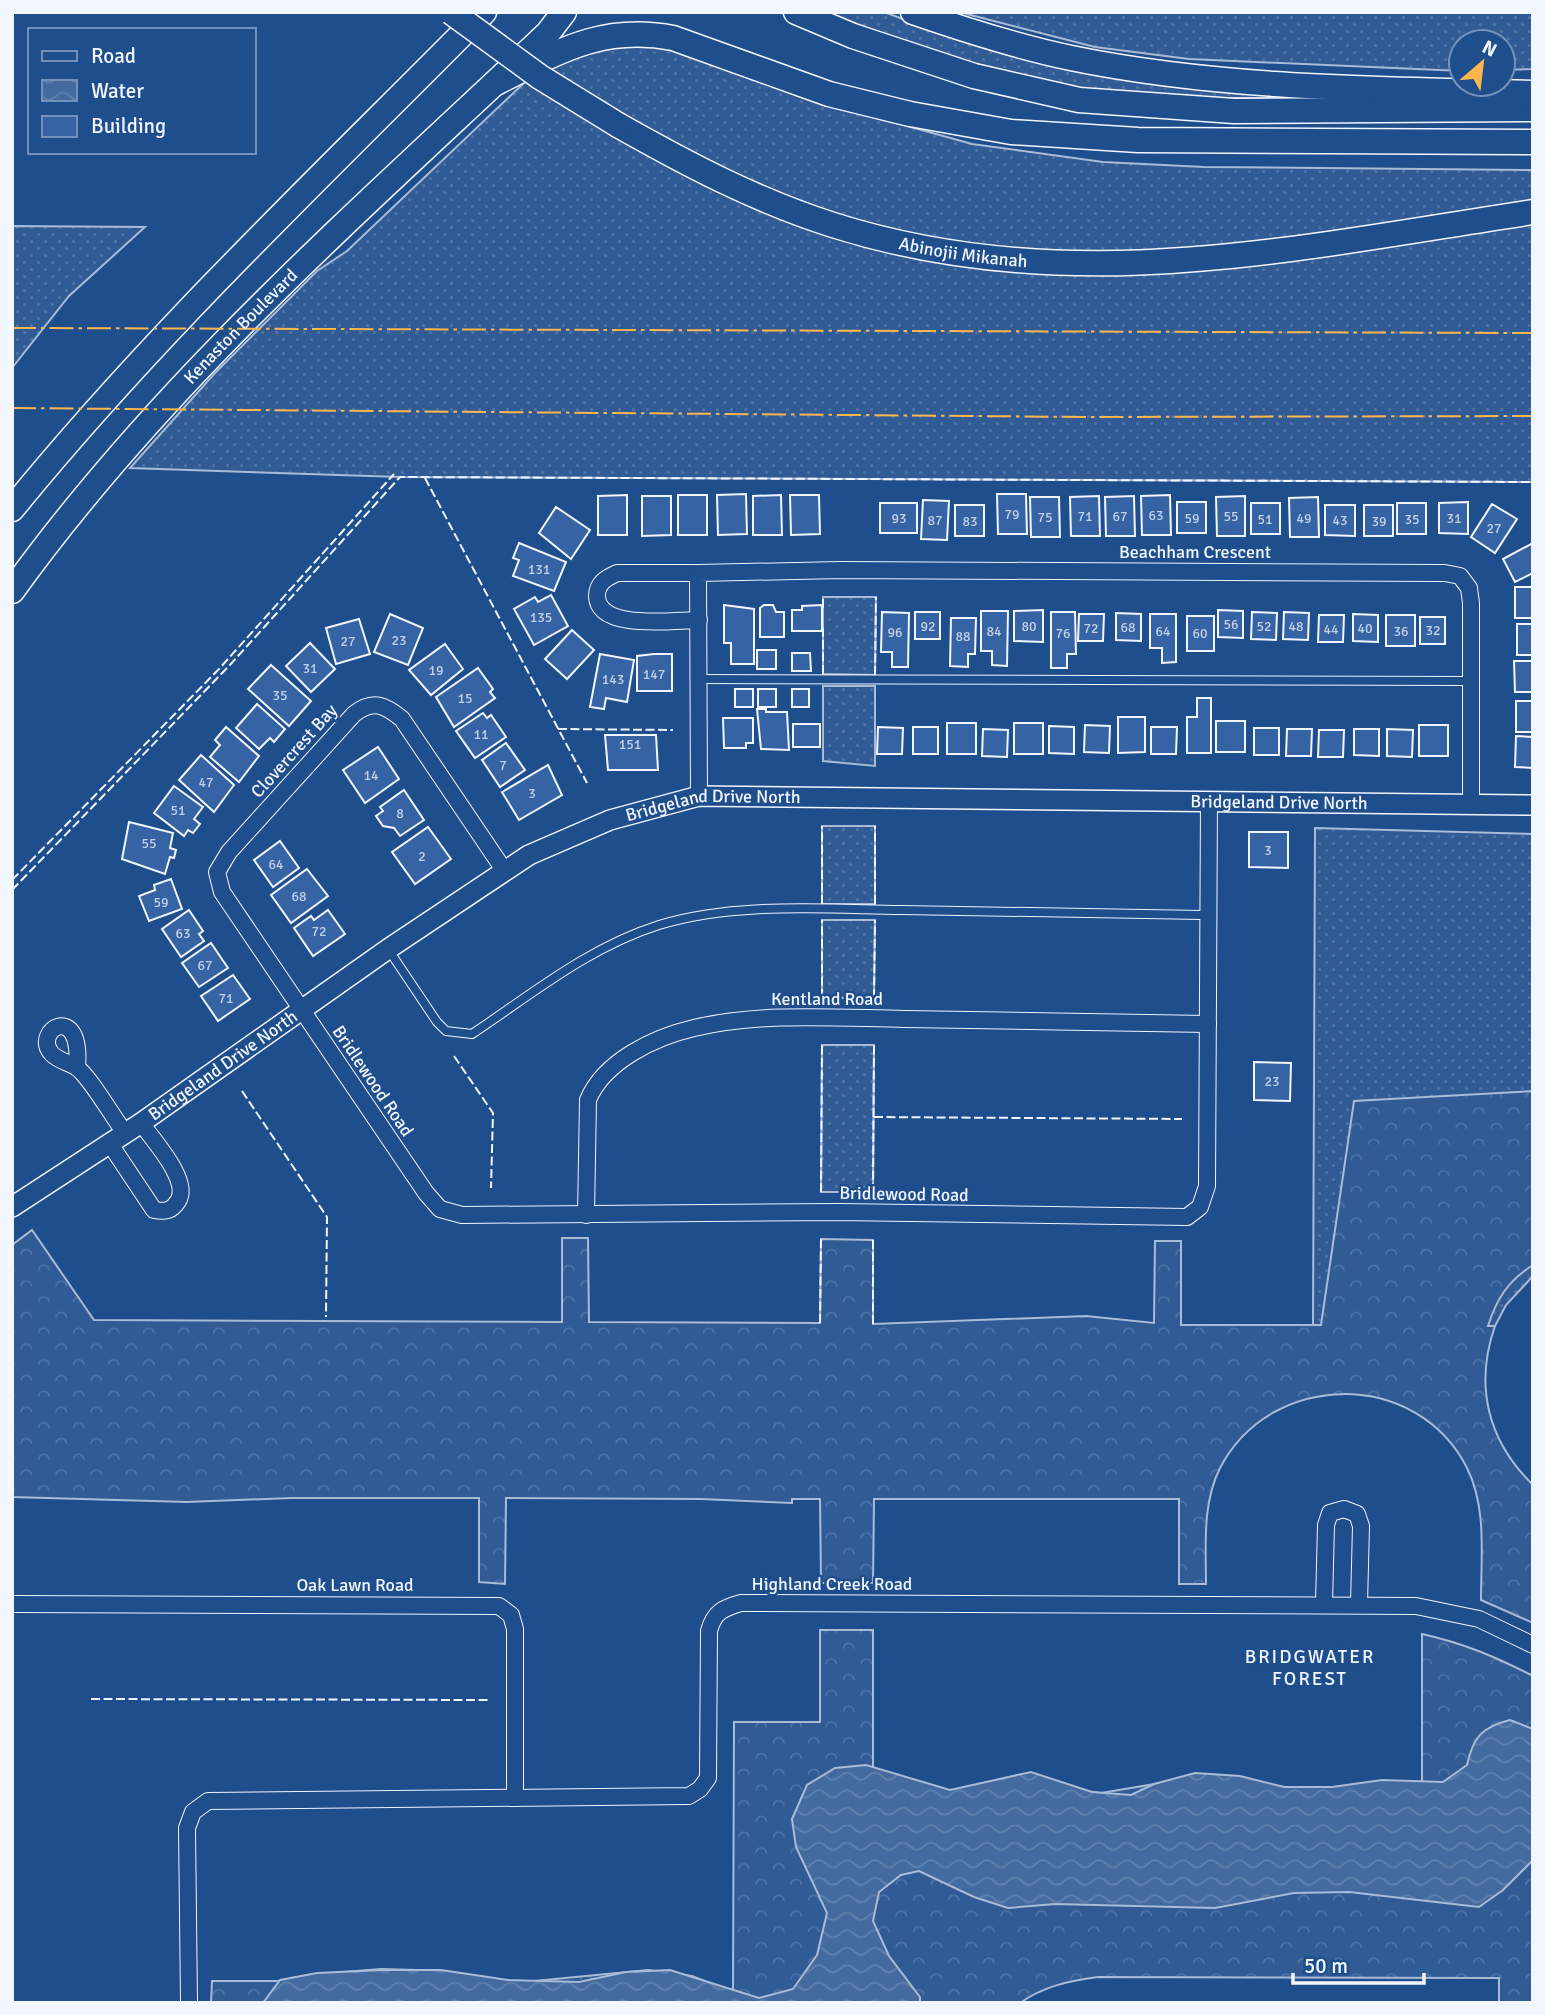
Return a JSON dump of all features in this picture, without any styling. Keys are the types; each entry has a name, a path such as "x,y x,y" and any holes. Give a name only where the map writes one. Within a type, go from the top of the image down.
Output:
{"main road":[{"name":"Abinojii Mikanah","path":"451,12 540,77 618,125 725,182 832,225 929,249 1019,262 1121,265 1201,260 1533,212"},
{"path":"439,57 461,12"},
{"path":"12,509 72,435 154,347 484,12"},
{"path":"494,84 564,12"},
{"path":"796,12 853,36 974,76 1079,100 1234,111 1533,109"},
{"path":"913,12 1060,55 1165,74 1288,83 1533,93"},
{"path":"494,84 575,44 615,34 641,33 673,38 863,103 962,125 1011,132 1138,140 1533,142"},
{"name":"Kenaston Boulevard","path":"12,591 118,455 207,357 323,243 494,84"}],"street":[{"name":"Beachham Crescent","path":"699,620 618,620 603,613 597,604 597,589 605,579 617,573 841,570 1445,573 1460,576 1469,588 1471,804"},
{"path":"698,573 699,796"},
{"name":"Clovercrest Bay","path":"302,1010 222,892 217,872 229,852 366,705 379,704 402,719 504,870"},
{"name":"Bridgeland Drive North","path":"12,1207 125,1133 504,870 572,834 648,807 699,796 1533,804"},
{"name":"Bridlewood Road","path":"302,1010 426,1193 440,1209 462,1215 839,1212 1186,1217 1200,1207 1207,1186 1209,801"},
{"name":"Kentland Road","path":"586,1215 588,1100 593,1088 621,1061 641,1049 692,1028 754,1019 839,1018 1208,1024"},
{"path":"77,1068 125,1133 182,1182 181,1196 174,1207 165,1212 154,1210 125,1133"},
{"path":"1324,1604 1326,1525 1330,1513 1344,1508 1357,1514 1361,1526 1359,1604"},
{"name":"Oak Lawn Road","path":"12,1604 499,1606 511,1615 515,1629 515,1798"},
{"name":"Highland Creek Road","path":"189,2003 187,1828 193,1812 208,1801 675,1799 689,1796 700,1789 708,1778 709,1631 712,1619 723,1607 1324,1604 1416,1606 1479,1619 1533,1645"}],"lane":[{"path":"699,679 1469,681"},
{"path":"388,949 437,1022 446,1031 472,1034 564,971 612,943 660,925 700,915 840,909 1208,915"}],"green space":[{"path":"825,12 884,12 922,26 1291,98 1137,98 987,73"},
{"path":"959,12 1533,12 1533,69 1517,70 1517,28 1447,28 1447,70 1189,59 1095,47"},
{"path":"642,38 799,96 972,144 1103,162 1204,167 1533,170 1533,482 400,477 130,468 215,373 317,271 347,251 525,82 544,67"},
{"path":"12,226 145,227 69,296 12,368"},
{"path":"823,597 876,597 875,675 823,674"},
{"path":"823,686 875,686 875,766 823,761"},
{"path":"822,826 875,826 875,904 822,904"},
{"path":"1315,828 1533,834 1533,1276 1506,1305 1495,1326 1313,1325"},
{"path":"822,920 875,920 874,998 822,998"},
{"path":"822,1045 874,1045 873,1192 821,1192"},
{"path":"1533,1091 1533,1265 1510,1284 1495,1307 1488,1326 1495,1326 1489,1348 1486,1391 1489,1412 1505,1450 1533,1485 1533,1623 1481,1600 1482,1532 1478,1499 1467,1468 1444,1436 1414,1412 1380,1399 1344,1394 1307,1399 1273,1413 1243,1436 1220,1468 1210,1496 1206,1525 1206,1584 1179,1584 1179,1499 874,1499 873,1583 821,1583 820,1499 792,1499 792,1503 701,1499 506,1498 505,1584 479,1582 479,1498 291,1498 187,1502 12,1497 12,1245 32,1230 94,1320 562,1322 562,1238 588,1238 589,1322 820,1323 821,1239 873,1240 873,1324 1086,1316 1154,1323 1155,1241 1181,1241 1181,1325 1321,1325 1354,1101"},
{"path":"820,1630 873,1630 873,1775 944,1791 1077,1790 1101,1793 1196,1777 1304,1789 1422,1782 1422,1634 1479,1651 1533,1676 1533,2003 1499,2003 1499,1978 1098,1977 1057,1985 1020,2003 211,2003 212,1981 307,1981 344,1972 381,1969 418,1970 481,1980 524,1982 648,1970 692,1976 733,1992 734,1722 820,1722"}],"water":[{"path":"1510,1720 1533,1729 1533,1860 1503,1890 1479,1907 1349,1892 1294,1893 1215,1908 1055,1904 1008,1908 974,1897 919,1871 901,1875 879,1892 873,1921 889,1956 920,1997 920,2003 263,2003 280,1980 317,1973 383,1970 441,1970 508,1980 579,1982 626,1972 670,1970 759,1998 793,1989 817,1955 827,1913 796,1847 792,1819 807,1785 835,1768 866,1765 950,1790 1031,1772 1092,1792 1131,1795 1154,1784 1195,1773 1240,1776 1284,1787 1332,1787 1382,1780 1443,1782 1467,1765 1472,1747 1480,1735 1492,1726"}],"building":[{"path":"746,494 747,534 718,535 717,495"},
{"path":"997,494 1026,494 1027,534 998,534"},
{"path":"627,495 627,535 598,535 598,496"},
{"path":"678,495 707,495 707,535 678,535"},
{"path":"781,495 782,535 753,535 753,496"},
{"path":"790,495 819,495 820,534 791,535"},
{"path":"1170,495 1171,535 1142,535 1141,496"},
{"path":"642,496 671,496 671,535 642,536"},
{"path":"1099,496 1100,536 1071,536 1070,497"},
{"path":"1134,496 1135,536 1106,536 1105,497"},
{"path":"1245,496 1245,536 1217,536 1216,497"},
{"path":"1030,497 1059,497 1060,537 1031,537"},
{"path":"1318,497 1319,537 1290,537 1289,498"},
{"path":"923,500 949,501 947,540 921,539"},
{"path":"1177,502 1206,502 1206,533 1177,533"},
{"path":"1468,502 1468,534 1439,533 1439,503"},
{"path":"880,503 917,503 917,533 880,533"},
{"path":"1251,503 1280,503 1280,534 1251,534"},
{"path":"1397,503 1426,503 1426,534 1397,534"},
{"path":"1492,504 1517,519 1495,553 1471,537"},
{"path":"955,505 984,505 984,536 955,536"},
{"path":"1325,505 1355,505 1355,536 1325,535"},
{"path":"1364,505 1393,505 1393,536 1364,536"},
{"path":"556,507 590,530 571,559 539,533"},
{"path":"519,543 566,562 554,591 513,576 519,560 513,558"},
{"path":"1533,543 1533,573 1515,582 1503,559"},
{"path":"1515,587 1533,587 1533,618 1515,618"},
{"path":"551,595 568,626 534,645 514,609 535,597 538,602"},
{"path":"724,605 754,609 754,664 731,664 731,643 724,643"},
{"path":"773,605 776,612 784,612 784,637 760,637 760,608"},
{"path":"822,605 822,631 792,631 792,610 802,610 802,606"},
{"path":"1043,610 1043,642 1014,641 1014,611"},
{"path":"1218,610 1243,611 1243,638 1218,637"},
{"path":"981,611 1008,611 1007,666 992,665 992,651 981,651"},
{"path":"882,612 909,613 908,667 892,667 892,652 881,652"},
{"path":"915,612 940,612 940,639 915,639"},
{"path":"1051,612 1075,612 1076,654 1067,654 1067,668 1051,668"},
{"path":"1252,612 1277,613 1276,640 1251,639"},
{"path":"1284,612 1309,613 1308,640 1283,639"},
{"path":"1116,613 1141,614 1141,641 1116,640"},
{"path":"390,614 423,628 408,665 374,652"},
{"path":"1079,614 1104,614 1103,641 1078,641"},
{"path":"1150,614 1176,614 1176,662 1162,663 1162,648 1150,648"},
{"path":"1353,614 1378,615 1378,642 1353,641"},
{"path":"1319,615 1344,615 1343,642 1318,642"},
{"path":"1386,615 1415,615 1415,646 1386,646"},
{"path":"1187,616 1214,616 1214,651 1187,651"},
{"path":"1420,617 1445,617 1445,644 1420,644"},
{"path":"951,618 976,618 975,654 968,654 968,667 950,666"},
{"path":"359,619 370,654 336,664 326,628"},
{"path":"1517,624 1533,624 1533,655 1517,655"},
{"path":"572,630 594,650 567,679 545,659"},
{"path":"310,643 335,669 311,692 286,666"},
{"path":"445,644 463,669 431,695 409,670"},
{"path":"757,650 776,650 776,669 757,669"},
{"path":"792,653 810,653 811,671 792,671"},
{"path":"600,654 634,660 627,702 606,698 604,709 590,707"},
{"path":"672,654 672,691 637,691 637,656"},
{"path":"1514,661 1533,661 1533,692 1515,692"},
{"path":"271,665 311,701 289,726 248,689"},
{"path":"478,668 493,689 490,692 495,698 454,727 436,697"},
{"path":"735,689 753,689 753,707 735,707"},
{"path":"758,689 776,689 776,707 758,707"},
{"path":"792,689 809,689 809,707 792,707"},
{"path":"1197,698 1211,698 1211,753 1187,753 1187,717 1197,717"},
{"path":"1516,701 1533,701 1533,732 1516,732"},
{"path":"257,704 285,729 274,742 270,738 259,749 236,728"},
{"path":"757,709 787,712 789,750 761,749"},
{"path":"483,713 487,718 491,715 506,737 475,758 456,731"},
{"path":"1118,717 1145,717 1145,752 1118,753"},
{"path":"723,718 753,718 753,743 746,743 746,748 724,748"},
{"path":"1216,721 1245,721 1245,752 1216,752"},
{"path":"947,723 976,723 976,754 947,754"},
{"path":"1014,723 1043,723 1043,754 1014,754"},
{"path":"793,724 820,724 820,747 793,747"},
{"path":"1085,725 1110,726 1109,753 1084,752"},
{"path":"1419,725 1448,725 1448,756 1419,756"},
{"path":"1049,726 1074,727 1074,754 1049,753"},
{"path":"226,727 259,756 239,782 210,757 220,745 215,740"},
{"path":"878,727 903,728 902,754 877,754"},
{"path":"913,727 938,727 938,754 913,754"},
{"path":"1151,727 1177,727 1176,754 1151,754"},
{"path":"1254,728 1279,728 1279,755 1254,755"},
{"path":"983,729 1008,730 1007,757 982,756"},
{"path":"1287,729 1312,729 1311,756 1286,756"},
{"path":"1354,729 1379,729 1379,756 1354,755"},
{"path":"1387,729 1413,730 1412,757 1387,756"},
{"path":"1319,730 1344,730 1343,757 1318,757"},
{"path":"605,735 656,735 658,770 608,770"},
{"path":"1516,736 1533,737 1533,768 1515,767"},
{"path":"506,743 525,770 500,787 482,760"},
{"path":"378,747 399,779 365,803 343,770"},
{"path":"201,755 234,785 214,812 179,780"},
{"path":"548,765 562,795 519,820 502,792"},
{"path":"174,786 203,807 194,819 200,824 193,833 188,830 184,836 154,813"},
{"path":"404,790 424,820 400,836 394,828 383,826 376,816 383,811 380,807"},
{"path":"129,822 173,833 170,848 176,850 174,858 170,857 165,874 122,859"},
{"path":"428,827 451,859 415,884 392,852"},
{"path":"1249,832 1288,832 1288,868 1249,867"},
{"path":"280,841 299,868 273,887 254,860"},
{"path":"307,869 328,896 291,923 271,895"},
{"path":"171,879 182,909 149,921 139,896 155,890 154,885"},
{"path":"189,910 203,931 199,934 204,941 181,957 162,929"},
{"path":"328,910 345,934 313,956 294,928 311,916 314,920"},
{"path":"211,943 228,968 199,987 182,963"},
{"path":"233,975 250,999 218,1021 201,996"},
{"path":"1254,1062 1291,1063 1290,1101 1254,1100"}],"fence":[{"path":"12,880 219,669 394,474"},
{"path":"12,890 229,666 400,477 1533,482"},
{"path":"425,478 587,783"},
{"path":"823,597 823,608"},
{"path":"875,675 876,597"},
{"path":"823,625 823,674"},
{"path":"558,729 673,730"},
{"path":"822,826 822,904"},
{"path":"875,826 875,904"},
{"path":"822,920 822,998"},
{"path":"874,998 875,920"},
{"path":"821,1192 822,1045"},
{"path":"873,1192 874,1045"},
{"path":"454,1056 493,1113 491,1188"},
{"path":"242,1091 327,1217 326,1317"},
{"path":"874,1117 1182,1119"},
{"path":"820,1323 821,1239"},
{"path":"873,1240 873,1324"},
{"path":"91,1699 489,1700"}],"power":[{"path":"12,328 1533,333"},
{"path":"12,408 1091,417 1533,416"}],"district":[{"name":"BRIDGWATER FOREST","path":"1310,1667"}]}
